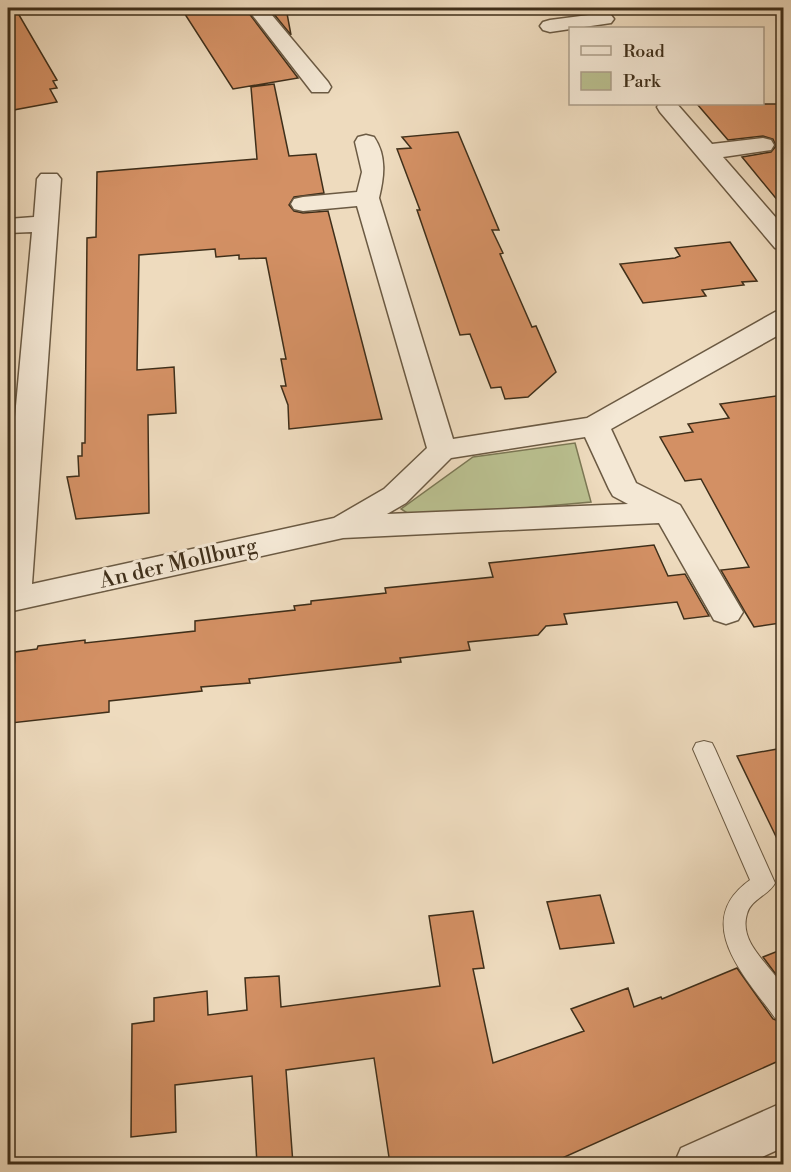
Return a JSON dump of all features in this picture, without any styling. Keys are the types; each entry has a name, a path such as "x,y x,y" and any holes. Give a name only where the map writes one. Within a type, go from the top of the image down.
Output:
{"street":[{"path":"256,8 320,87"},
{"path":"561,8 580,25"},
{"path":"550,26 580,25 604,19"},
{"path":"668,107 783,243"},
{"path":"366,142 374,172 367,198 442,450 595,426 776,325 783,318"},
{"path":"707,152 763,145"},
{"name":"An der Mollburg","path":"49,179 43,224 11,600 343,527 669,512"},
{"path":"303,204 367,198"},
{"path":"8,226 43,224"},
{"path":"595,426 624,489 669,512 726,612"},
{"name":"An der Mollburg","path":"343,527 395,496 442,450"},
{"path":"697,1164 783,1124"}],"lane":[{"path":"704,749 763,883 744,897 734,916 738,943 783,1010"}],"green space":[{"path":"575,443 591,502 415,518 401,509 473,457"}],"building":[{"path":"8,8 15,8 57,80 53,81 57,88 50,89 57,102 8,111"},
{"path":"181,8 245,8 298,78 233,89"},
{"path":"269,8 286,8 291,35"},
{"path":"274,84 289,156 316,154 324,193 294,197 289,205 294,211 303,213 328,211 382,419 289,429 288,405 281,386 286,386 281,359 286,359 266,258 239,259 239,255 216,257 215,249 139,255 137,370 174,367 176,413 148,415 149,513 76,519 67,477 79,476 78,456 82,456 82,443 85,443 87,238 96,237 97,172 257,159 251,87"},
{"path":"783,104 783,207 742,157 771,152 776,146 773,139 763,136 728,140 698,105"},
{"path":"458,132 499,230 492,230 503,253 500,254 532,327 536,326 556,372 528,397 505,399 501,387 491,388 470,334 460,335 417,210 420,210 397,149 411,148 402,137"},
{"path":"730,242 757,281 742,282 744,285 702,290 706,296 643,303 620,264 675,258 680,256 675,248"},
{"path":"783,395 783,630 780,623 754,627 721,570 749,567 701,479 685,481 660,437 693,432 688,424 729,418 720,404"},
{"path":"654,545 668,576 685,574 709,616 684,619 677,602 564,614 567,624 546,626 538,635 468,642 470,650 400,658 401,662 249,679 250,683 201,687 202,691 109,701 109,712 11,723 15,652 37,649 38,646 85,640 85,643 195,631 195,621 295,610 294,606 311,604 311,601 386,593 385,588 493,577 489,563"},
{"path":"783,748 783,851 737,756"},
{"path":"600,895 614,943 560,949 547,902"},
{"path":"473,911 484,968 473,969 493,1063 584,1031 571,1009 628,988 634,1007 661,997 662,999 737,968 773,1019 783,1023 783,1059 549,1164 390,1164 374,1058 286,1070 293,1164 257,1164 252,1076 175,1085 176,1132 131,1137 132,1024 154,1021 154,998 207,991 208,1015 247,1010 245,978 279,976 281,1007 440,986 429,916"},
{"path":"783,949 783,984 763,957"}]}
